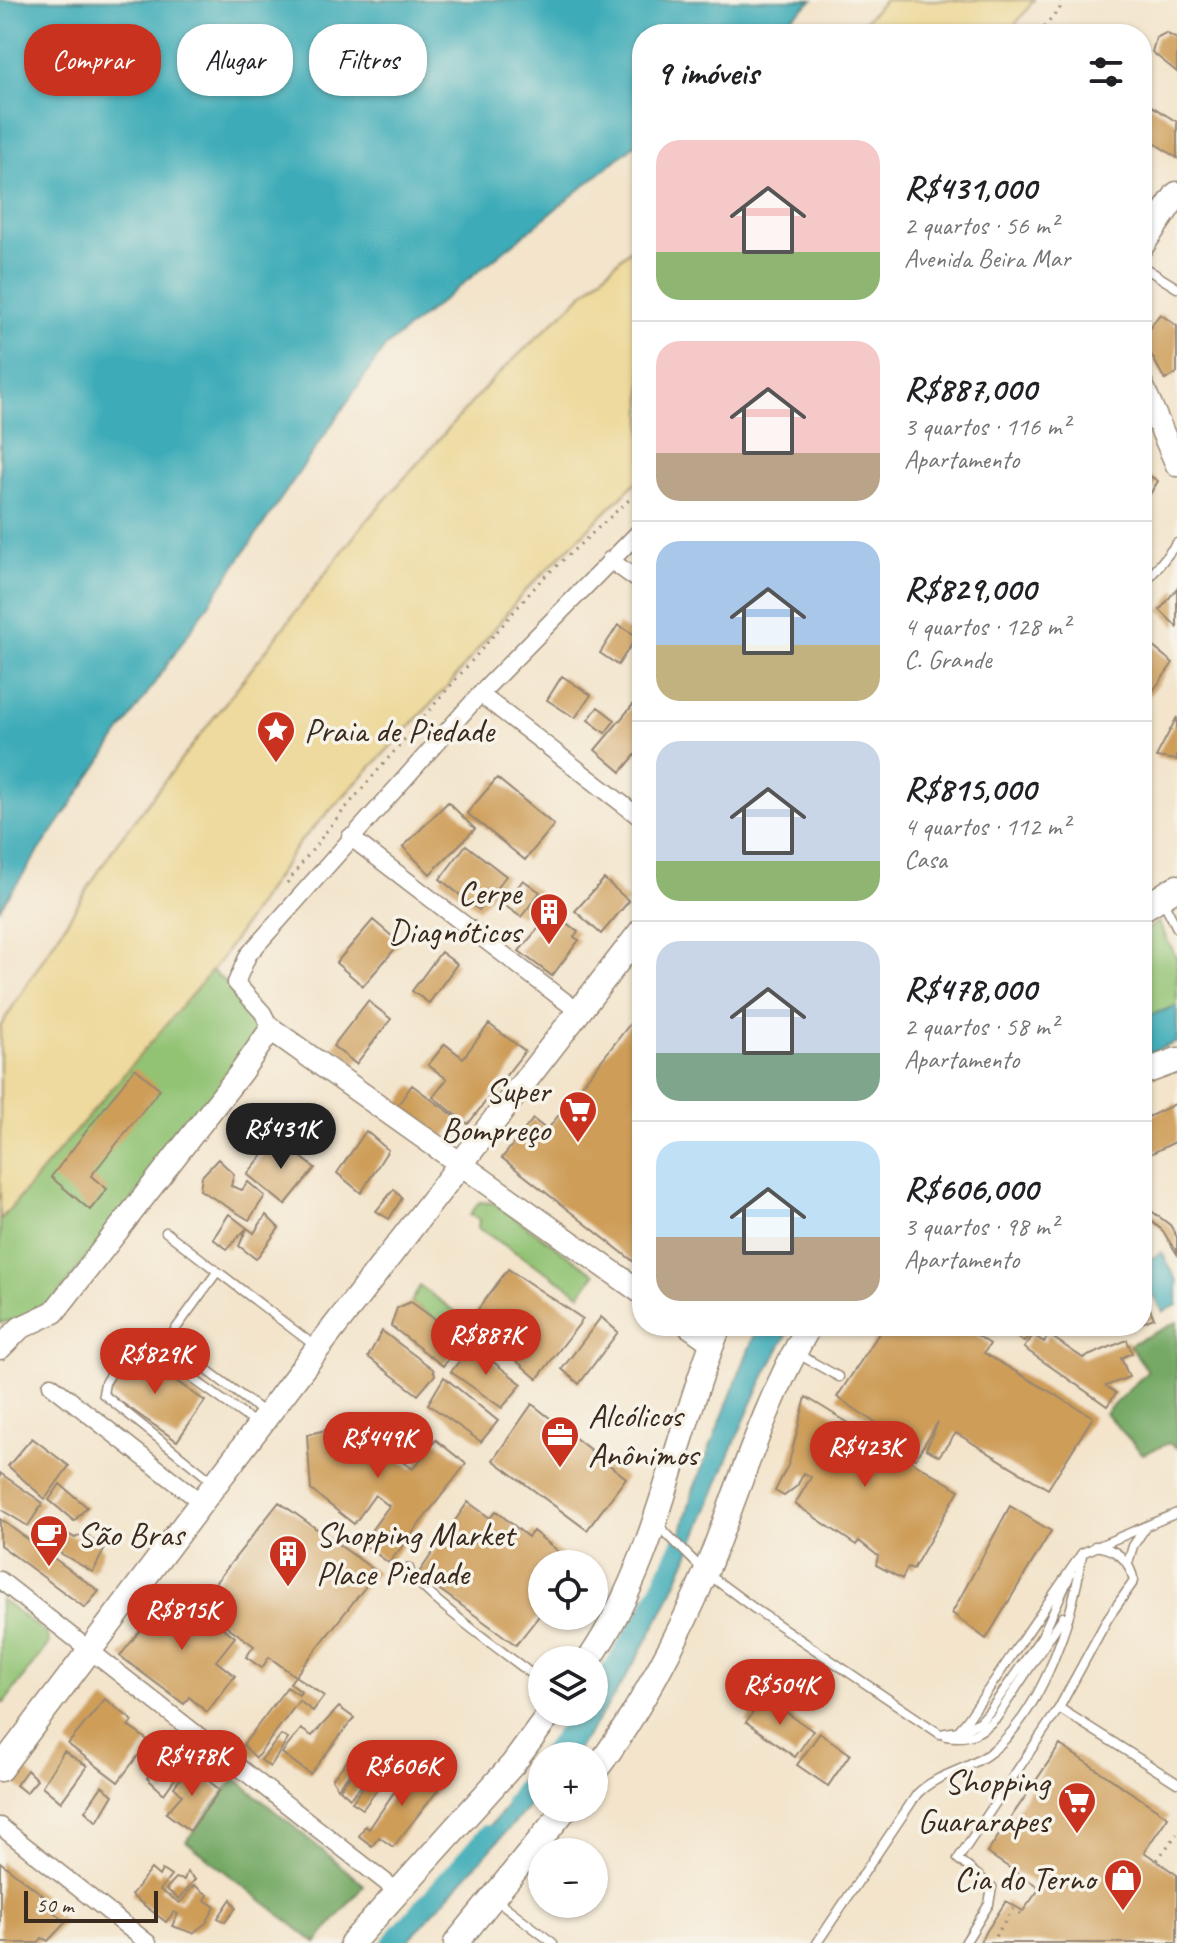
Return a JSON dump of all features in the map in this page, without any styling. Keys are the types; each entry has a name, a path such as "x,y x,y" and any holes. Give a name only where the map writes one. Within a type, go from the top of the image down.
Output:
{"main road":[{"path":"1152,230 1177,194"},
{"path":"1152,408 1177,465"},
{"path":"0,1769 460,1162 632,943"},
{"path":"0,1348 20,1328 54,1312 271,1029 632,1281"},
{"path":"1152,1069 1177,1060"},
{"path":"598,1646 626,1600 662,1528 715,1336"},
{"path":"608,1751 638,1706 705,1572 804,1336"},
{"path":"352,1943 513,1764 541,1726"},
{"path":"456,1943 555,1822"}],"street":[{"path":"271,1029 256,1004 236,983 241,966 273,922 480,694 632,539"},
{"path":"610,560 632,576"},
{"path":"480,694 632,811"},
{"path":"350,837 579,1012"},
{"path":"51,1385 208,1494"},
{"path":"0,1580 397,1891"},
{"path":"0,1826 148,1943"}],"lane":[{"path":"1152,272 1177,288"},
{"path":"1152,574 1177,543"},
{"path":"1160,897 1177,928"},
{"path":"166,1232 318,1348"},
{"path":"217,1272 172,1334 172,1340 175,1346 263,1421"},
{"path":"208,1494 103,1394 105,1383 127,1346 144,1344 263,1421"},
{"path":"795,1352 839,1377"},
{"path":"958,1731 1078,1557 1094,1546 1177,1513"},
{"path":"1128,1563 1133,1546 1146,1526"},
{"path":"662,1528 705,1572 940,1734 968,1737 983,1731 997,1717 1054,1634 1073,1598"},
{"path":"965,1943 989,1904 992,1887 958,1859 1059,1708 1108,1618 1134,1581 1128,1563 1110,1549 1094,1546"},
{"path":"940,1734 972,1727 989,1712 1042,1636 1063,1596 1078,1557"},
{"path":"817,1943 917,1794 930,1781 990,1753 1007,1736 1047,1673 1073,1598 1078,1557"},
{"path":"409,1568 410,1575 428,1593 528,1671"},
{"path":"1059,1708 1177,1783"},
{"path":"494,1898 553,1943"}],"path":[{"path":"1047,24 1060,8 1060,0"},
{"path":"1157,1860 1177,1834"},
{"path":"991,1943 1013,1909 1021,1914"}],"green space":[{"path":"1158,922 1177,959 1177,1006 1152,1015 1152,926"},
{"path":"211,970 259,1011 260,1035 44,1313 0,1323 0,1221"},
{"path":"479,1202 493,1203 595,1274 580,1294 478,1228 479,1219 470,1215"},
{"path":"420,1286 474,1325 464,1340 411,1302"},
{"path":"1177,1322 1177,1448 1169,1443 1143,1454 1105,1413 1148,1371 1129,1345"},
{"path":"0,1599 46,1633 49,1643 4,1703 0,1700"},
{"path":"235,1778 364,1885 316,1943 186,1841"}],"sand":[{"path":"885,0 1034,0 1016,24 862,24"},
{"name":"Praia de Piedade","path":"632,247 632,486 523,593 450,684 299,843 219,962 0,1220 0,1027 116,844 366,521 491,381"}],"water":[{"path":"0,0 813,0 783,24 632,24 632,147 385,347 0,908"},
{"path":"1177,1006 1177,1042 1152,1052 1152,1015"},
{"path":"1162,1252 1177,1281 1177,1305 1163,1312 1152,1293 1152,1258"},
{"path":"754,1336 786,1336 743,1424 671,1594 608,1704 608,1675 650,1608 673,1562 693,1491"},
{"path":"572,1726 593,1726 582,1742 560,1742"},
{"path":"528,1781 528,1808 406,1943 391,1943"}],"building":[{"path":"1166,33 1177,39 1177,72 1152,52 1156,38"},
{"path":"1152,106 1177,122 1177,158 1152,142"},
{"path":"1160,314 1177,326 1177,373 1165,380 1152,356 1152,325"},
{"path":"1152,477 1158,481 1152,491"},
{"path":"1177,588 1177,627 1160,610"},
{"path":"618,625 632,633 632,644 618,665 600,653"},
{"path":"1152,646 1173,663 1152,692"},
{"path":"562,676 591,695 575,718 547,700"},
{"path":"632,706 632,759 621,772 595,750"},
{"path":"598,707 615,720 605,733 588,720"},
{"path":"1177,717 1177,760 1156,757"},
{"path":"497,778 554,825 525,860 467,813"},
{"path":"448,802 475,829 430,874 403,847"},
{"path":"466,845 506,876 479,910 440,879"},
{"path":"604,879 629,901 601,934 575,911"},
{"path":"523,880 540,892 521,917 504,905"},
{"name":"Cerpe Diagnóticos","path":"552,912 578,932 574,937 579,940 552,976 519,951"},
{"path":"373,920 400,943 363,986 336,963"},
{"path":"441,952 457,964 429,1003 412,991"},
{"path":"368,1001 391,1019 356,1064 333,1046"},
{"name":"Super Bompreço","path":"632,1021 632,1260 502,1158 533,1119 547,1130"},
{"path":"489,1024 525,1051 468,1124 433,1097 447,1079 428,1065 445,1044 463,1058"},
{"path":"135,1068 160,1089 91,1176 107,1189 90,1210 51,1177"},
{"path":"412,1085 458,1119 443,1139 398,1105"},
{"path":"1177,1103 1177,1141 1152,1153 1152,1115"},
{"path":"366,1131 388,1150 361,1193 337,1173"},
{"path":"277,1138 315,1168 285,1205 247,1174"},
{"path":"218,1159 234,1174 231,1186 242,1190 248,1182 265,1196 249,1220 200,1190 202,1176"},
{"path":"394,1189 402,1198 389,1219 376,1211"},
{"path":"1152,1212 1170,1225 1177,1237 1177,1254 1163,1231 1152,1222"},
{"path":"229,1214 247,1228 227,1249 213,1239"},
{"path":"266,1215 279,1228 256,1259 239,1246 247,1228 254,1233"},
{"path":"508,1269 583,1319 537,1379 470,1320"},
{"path":"411,1302 464,1340 443,1366 391,1326 397,1308"},
{"path":"601,1317 618,1332 579,1384 562,1369"},
{"path":"382,1331 433,1369 435,1375 418,1395 368,1357"},
{"path":"877,1336 978,1336 990,1344 984,1353 1093,1417 1048,1489 956,1433 939,1456 926,1449 938,1422 915,1459 881,1437 885,1429 837,1397"},
{"path":"1032,1336 1044,1342 1050,1336 1083,1358 1127,1340 1132,1353 1121,1358 1129,1377 1106,1386 1116,1393 1107,1406 1024,1348"},
{"path":"471,1345 522,1384 502,1408 451,1372"},
{"path":"132,1351 205,1401 177,1441 105,1391"},
{"path":"444,1377 498,1421 481,1442 428,1404"},
{"path":"806,1397 959,1490 913,1569 908,1567 902,1579 876,1565 878,1556 859,1541 856,1545 795,1504 811,1477 804,1473 797,1486 784,1496 775,1491 789,1463"},
{"name":"Alcólicos Anônimos","path":"532,1404 626,1478 587,1530 493,1460"},
{"path":"367,1418 409,1451 401,1461 413,1469 436,1440 466,1464 389,1563 362,1543 389,1506 375,1495 354,1524 311,1490 307,1435"},
{"path":"32,1438 69,1466 45,1499 8,1466"},
{"path":"0,1473 43,1503 28,1526 0,1509"},
{"path":"60,1484 87,1507 74,1521 49,1500"},
{"name":"Shopping Market Place Piedade","path":"279,1502 377,1572 295,1676 269,1657 262,1668 246,1657 254,1646 198,1605"},
{"path":"468,1502 490,1518 496,1511 528,1537 533,1531 557,1550 528,1550 528,1630 516,1645 418,1574"},
{"path":"1010,1506 1051,1531 986,1639 952,1613"},
{"name":"São Bras","path":"0,1519 99,1591 85,1608 0,1545"},
{"path":"54,1522 63,1525 60,1530 75,1538 85,1533 104,1550 93,1572 41,1542"},
{"path":"173,1589 235,1637 216,1661 235,1676 207,1712 189,1697 184,1704 120,1656"},
{"path":"295,1676 324,1696 313,1711 299,1701 256,1758 243,1745 287,1687 299,1695 301,1692 290,1683"},
{"path":"764,1697 813,1731 795,1757 746,1722"},
{"path":"105,1699 133,1721 128,1726 149,1741 118,1782 68,1744"},
{"path":"339,1707 354,1718 310,1774 282,1753 301,1729 312,1736"},
{"path":"820,1733 850,1754 828,1786 797,1765"},
{"path":"281,1735 288,1739 270,1767 261,1760"},
{"name":"Shopping Guararapes","path":"1060,1745 1168,1817 1144,1852 1177,1875 1177,1943 979,1943 1006,1901 1023,1911 1040,1888 987,1853"},
{"path":"152,1747 181,1770 164,1794 147,1778 151,1769 143,1761"},
{"path":"64,1751 87,1766 61,1802 42,1786"},
{"path":"365,1755 380,1765 388,1755 397,1762 363,1809 352,1802 377,1769 350,1798 340,1789"},
{"path":"348,1760 359,1761 338,1788 332,1779"},
{"path":"413,1764 441,1786 393,1847 379,1837 372,1846 359,1836 365,1826 369,1829"},
{"path":"190,1766 220,1790 190,1831 166,1813 182,1795 174,1787"},
{"path":"27,1770 37,1780 26,1793 16,1785"},
{"path":"102,1786 113,1795 97,1822 85,1811"},
{"path":"0,1862 44,1896 40,1901 66,1922 48,1941 42,1938 38,1943 0,1943"},
{"path":"151,1869 159,1876 162,1870 171,1876 160,1890 180,1903 194,1885 208,1895 205,1900 215,1907 206,1923 193,1933 172,1926 178,1914 174,1912 166,1922 131,1895"},
{"path":"187,1872 195,1879 179,1899 166,1889 176,1878 184,1880"},
{"path":"231,1899 236,1908 225,1922 218,1918"}],"waterway":[{"path":"608,1675 650,1608 681,1543"},
{"path":"559,1742 571,1726"},
{"path":"514,1802 528,1783"},
{"path":"391,1943 487,1834"}],"place":[{"name":"Praia de Piedade","path":"276,764"},
{"name":"Cerpe Diagnóticos","path":"549,946"},
{"name":"Super Bompreço","path":"578,1144"},
{"name":"Alcólicos Anônimos","path":"560,1469"},
{"name":"São Bras","path":"49,1568"},
{"name":"Shopping Market Place Piedade","path":"288,1588"},
{"name":"Shopping Guararapes","path":"1077,1835"},
{"name":"Cia do Terno","path":"1123,1912"}]}
